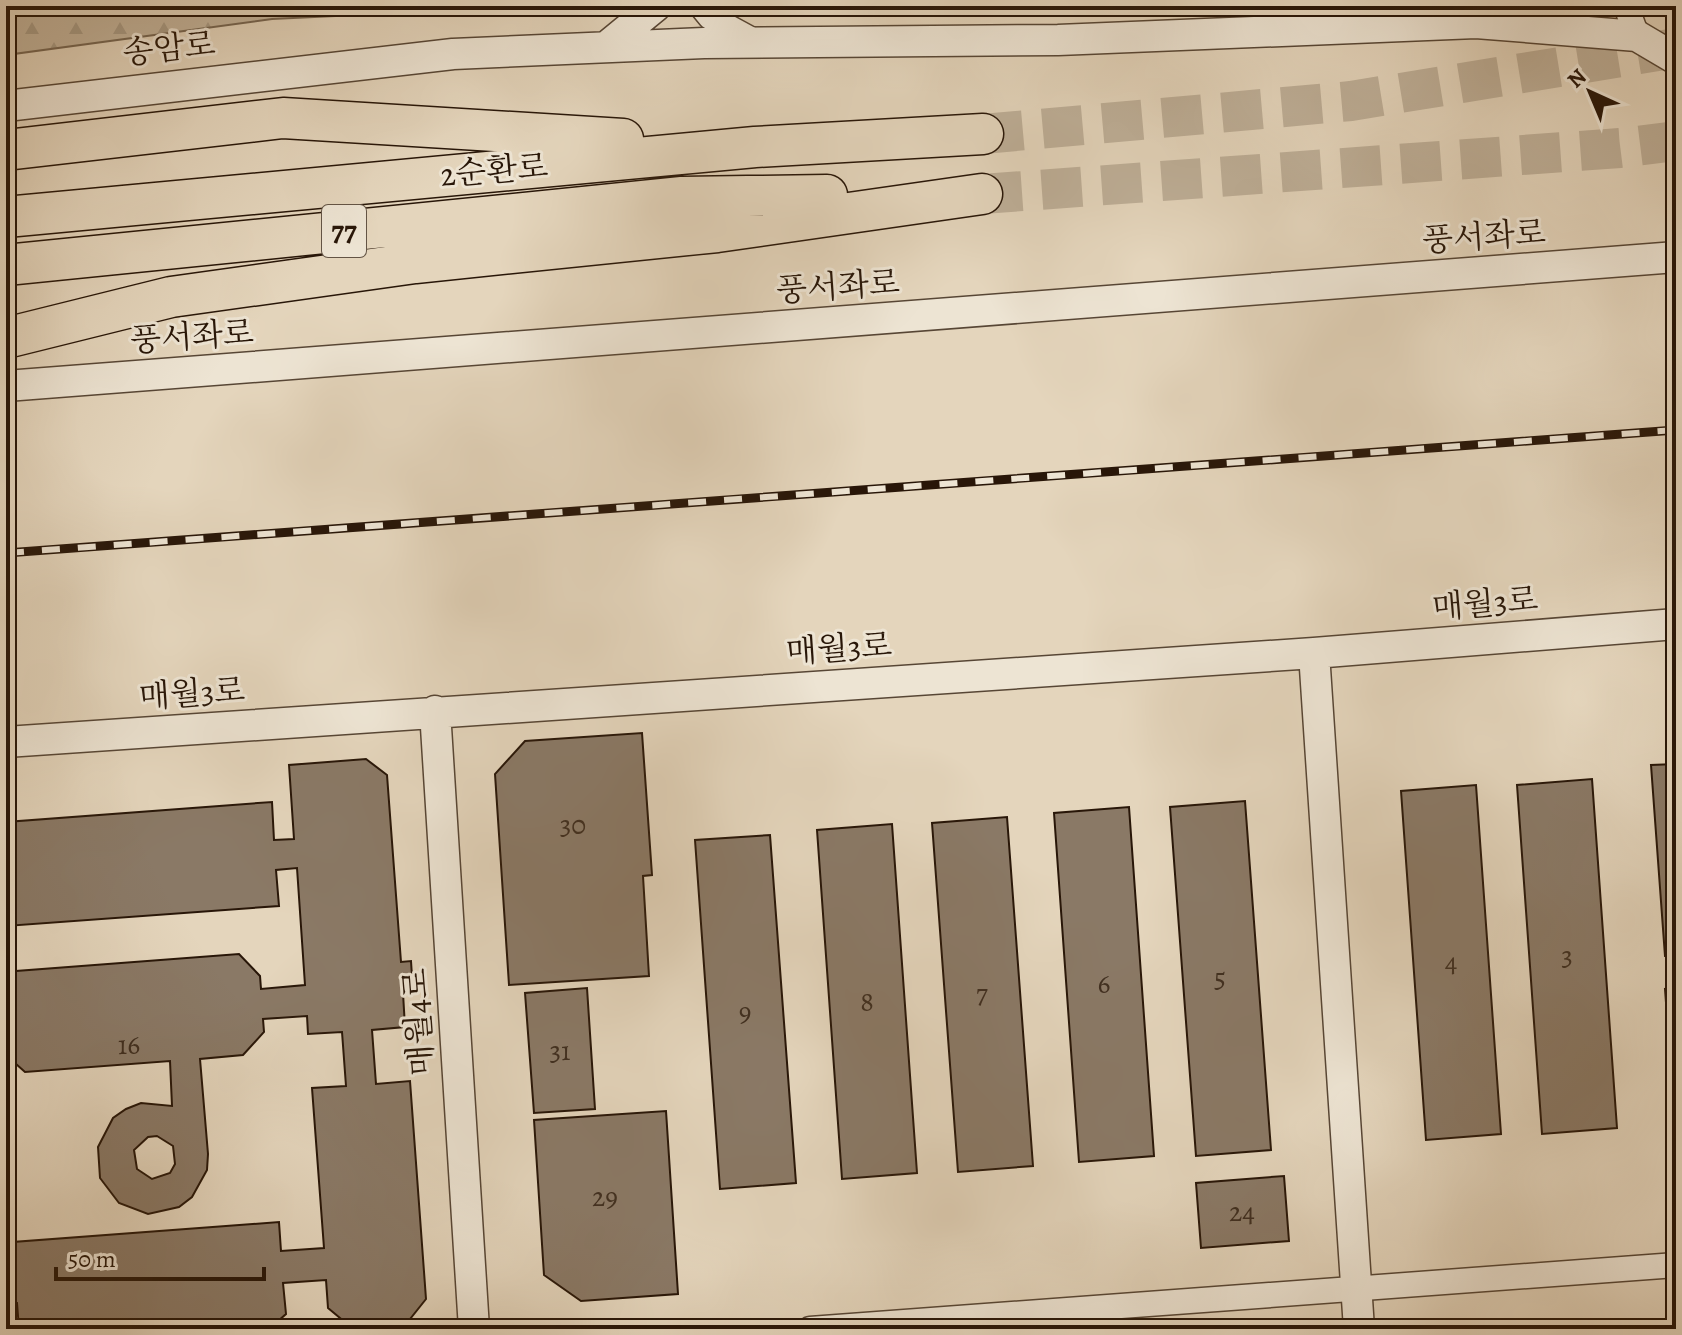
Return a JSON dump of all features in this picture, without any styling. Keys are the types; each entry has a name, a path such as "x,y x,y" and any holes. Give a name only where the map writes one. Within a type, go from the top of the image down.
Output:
{"highway":[{"path":"6,150 283,118 755,147"},
{"name":"2순환로","path":"6,217 755,147 983,134"},
{"name":"2순환로","path":"6,265 682,197 982,194 717,232 415,263 171,297 6,338"}],"street":[{"path":"606,47 656,6"},
{"path":"701,6 710,17 756,42"},
{"path":"1476,23 1503,6"},
{"path":"1626,6 1637,36"},
{"name":"송암로","path":"6,106 453,54 756,42 1058,40 1476,23 1637,36 1676,59"},
{"name":"풍서좌로","path":"6,386 1676,257"},
{"name":"매월3로","path":"6,742 1314,653 1676,624"},
{"path":"1314,653 1359,1329"},
{"name":"매월4로","path":"435,711 474,1329"},
{"path":"810,1329 1676,1265"}],"green space":[{"path":"73,6 546,6 272,19 6,55 6,15"}],"building":[{"path":"642,733 652,875 643,876 649,976 509,985 495,774 525,741"},
{"path":"366,759 387,775 401,962 411,961 413,992 403,993 405,1027 372,1030 376,1084 410,1081 426,1299 406,1324 352,1328 328,1308 326,1280 283,1283 286,1314 269,1329 19,1329 17,1303 6,1304 6,1272 14,1272 13,1242 279,1222 281,1251 324,1248 312,1088 346,1086 342,1032 308,1034 307,1016 263,1019 264,1032 243,1055 200,1059 207,1170 192,1197 179,1207 148,1214 119,1203 100,1178 98,1147 113,1118 126,1109 141,1103 172,1106 170,1061 25,1072 6,1055 6,982 16,971 239,954 260,976 261,989 305,985 297,868 276,870 279,906 6,926 6,822 272,802 274,840 294,839 289,765","holes":["157,1136 173,1146 175,1164 170,1173 152,1179 137,1169 134,1150 148,1137"]},
{"path":"1676,764 1676,955 1665,956 1651,765"},
{"path":"1592,779 1617,1128 1542,1134 1517,785"},
{"path":"1476,785 1501,1134 1426,1140 1401,791"},
{"path":"1245,801 1271,1150 1196,1156 1170,807"},
{"path":"1129,807 1154,1156 1079,1162 1054,813"},
{"path":"1007,817 1033,1166 958,1172 932,823"},
{"path":"892,824 917,1173 842,1179 817,830"},
{"path":"770,835 796,1183 720,1189 695,840"},
{"path":"587,988 595,1109 534,1113 525,993"},
{"path":"1676,988 1676,1140 1665,989"},
{"path":"666,1111 678,1294 581,1301 544,1275 534,1120"},
{"path":"1284,1176 1289,1241 1201,1248 1196,1183"}],"tunnel":[{"path":"983,134 1351,101 1676,48"},
{"path":"982,194 1620,148 1676,141"}],"railway":[{"path":"6,553 1676,430"}]}
